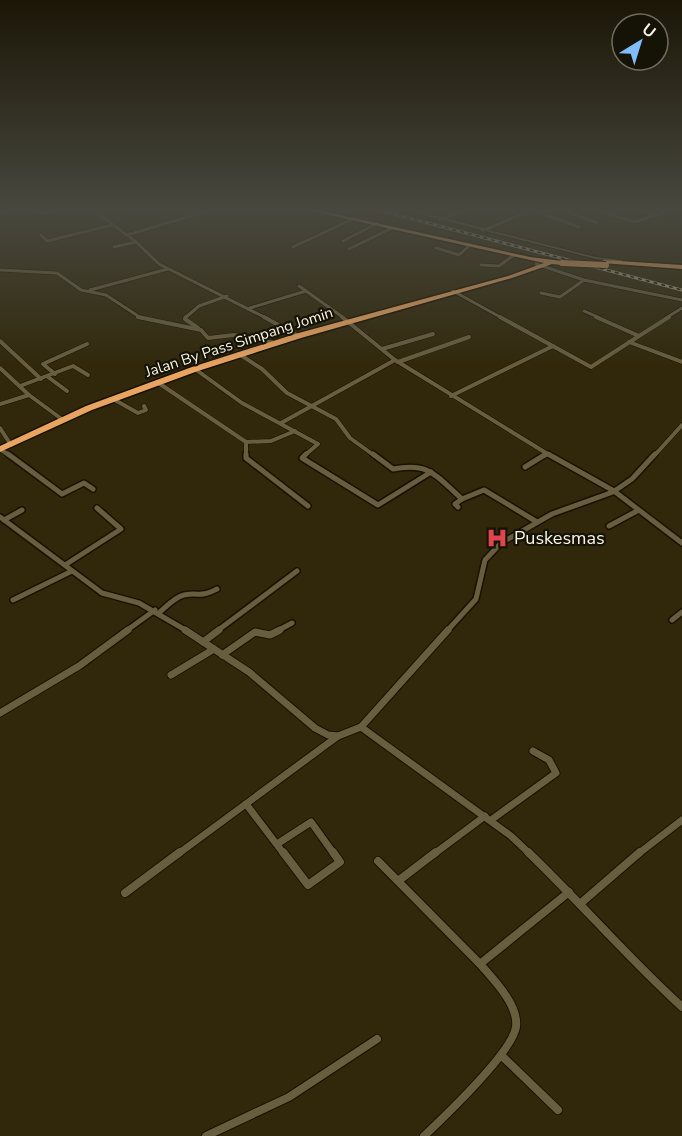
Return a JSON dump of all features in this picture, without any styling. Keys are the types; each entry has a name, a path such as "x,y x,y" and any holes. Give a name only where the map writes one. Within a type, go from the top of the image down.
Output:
{"highway":[{"name":"Jalan By Pass Simpang Jomin","path":"0,449 63,420 157,382 274,343 493,281 537,262"},
{"name":"Jalan By Pass Simpang Jomin","path":"493,281 537,262"},
{"path":"577,262 682,268"}],"street":[{"path":"157,262 250,308 298,336"},
{"path":"481,265 499,266 504,262"},
{"path":"537,262 584,279 682,300"},
{"path":"627,262 682,268"},
{"path":"89,290 168,269"},
{"path":"0,270 57,273 78,288 106,295 140,318 201,330"},
{"path":"542,293 560,297 584,279"},
{"path":"299,286 349,322 396,361 547,454 614,491 637,511 682,543"},
{"path":"250,308 306,291"},
{"path":"453,291 592,367 682,309"},
{"path":"227,296 194,308 185,317 208,338 234,335 274,343"},
{"path":"584,311 639,336"},
{"path":"382,349 433,334"},
{"path":"281,423 396,361 469,337"},
{"path":"0,341 41,379"},
{"path":"629,342 682,362"},
{"path":"55,374 42,364 87,344"},
{"path":"451,396 553,346"},
{"path":"239,354 262,369 287,393 336,419 351,438 393,469 412,464 432,472 462,499"},
{"path":"20,386 73,366 88,375"},
{"path":"0,369 29,395 63,420"},
{"path":"195,369 236,399 318,445 306,453 302,459 380,506 432,472"},
{"path":"48,377 67,391"},
{"path":"157,382 246,442 271,441 295,431"},
{"path":"1,402 29,395"},
{"path":"113,399 137,413 146,410 144,406"},
{"path":"125,893 338,736 361,727 476,599 482,588 484,564 487,558 519,532 537,522 614,491 640,470 682,425"},
{"path":"0,428 11,445"},
{"path":"246,442 246,458 308,506"},
{"path":"0,449 62,494 84,483 93,489"},
{"path":"525,467 547,454"},
{"path":"458,507 455,504 462,499 484,490 537,522"},
{"path":"64,565 121,529 97,508"},
{"path":"2,518 22,510"},
{"path":"609,526 637,511"},
{"path":"2,518 102,593 158,611 249,672 315,728 328,735 338,736"},
{"path":"14,600 72,571"},
{"path":"203,642 297,571"},
{"path":"0,713 100,653 185,593 194,593 202,597 217,589"},
{"path":"672,620 682,612"},
{"path":"222,655 255,632 270,635 292,623"},
{"path":"171,675 214,649"},
{"path":"361,727 488,818 581,903 645,973 682,1007"},
{"path":"398,881 556,772 549,760 533,751"},
{"path":"246,804 308,885 340,862 309,822 277,844"},
{"path":"581,903 627,861 682,820"},
{"path":"378,861 480,964 508,1003 515,1019 516,1030 501,1055 424,1136"},
{"path":"480,964 569,892"},
{"path":"206,1136 289,1097 377,1039"},
{"path":"501,1055 558,1110"}],"railway":[{"path":"576,262 682,290"}],"place":[{"name":"Puskesmas","path":"497,538"}]}
